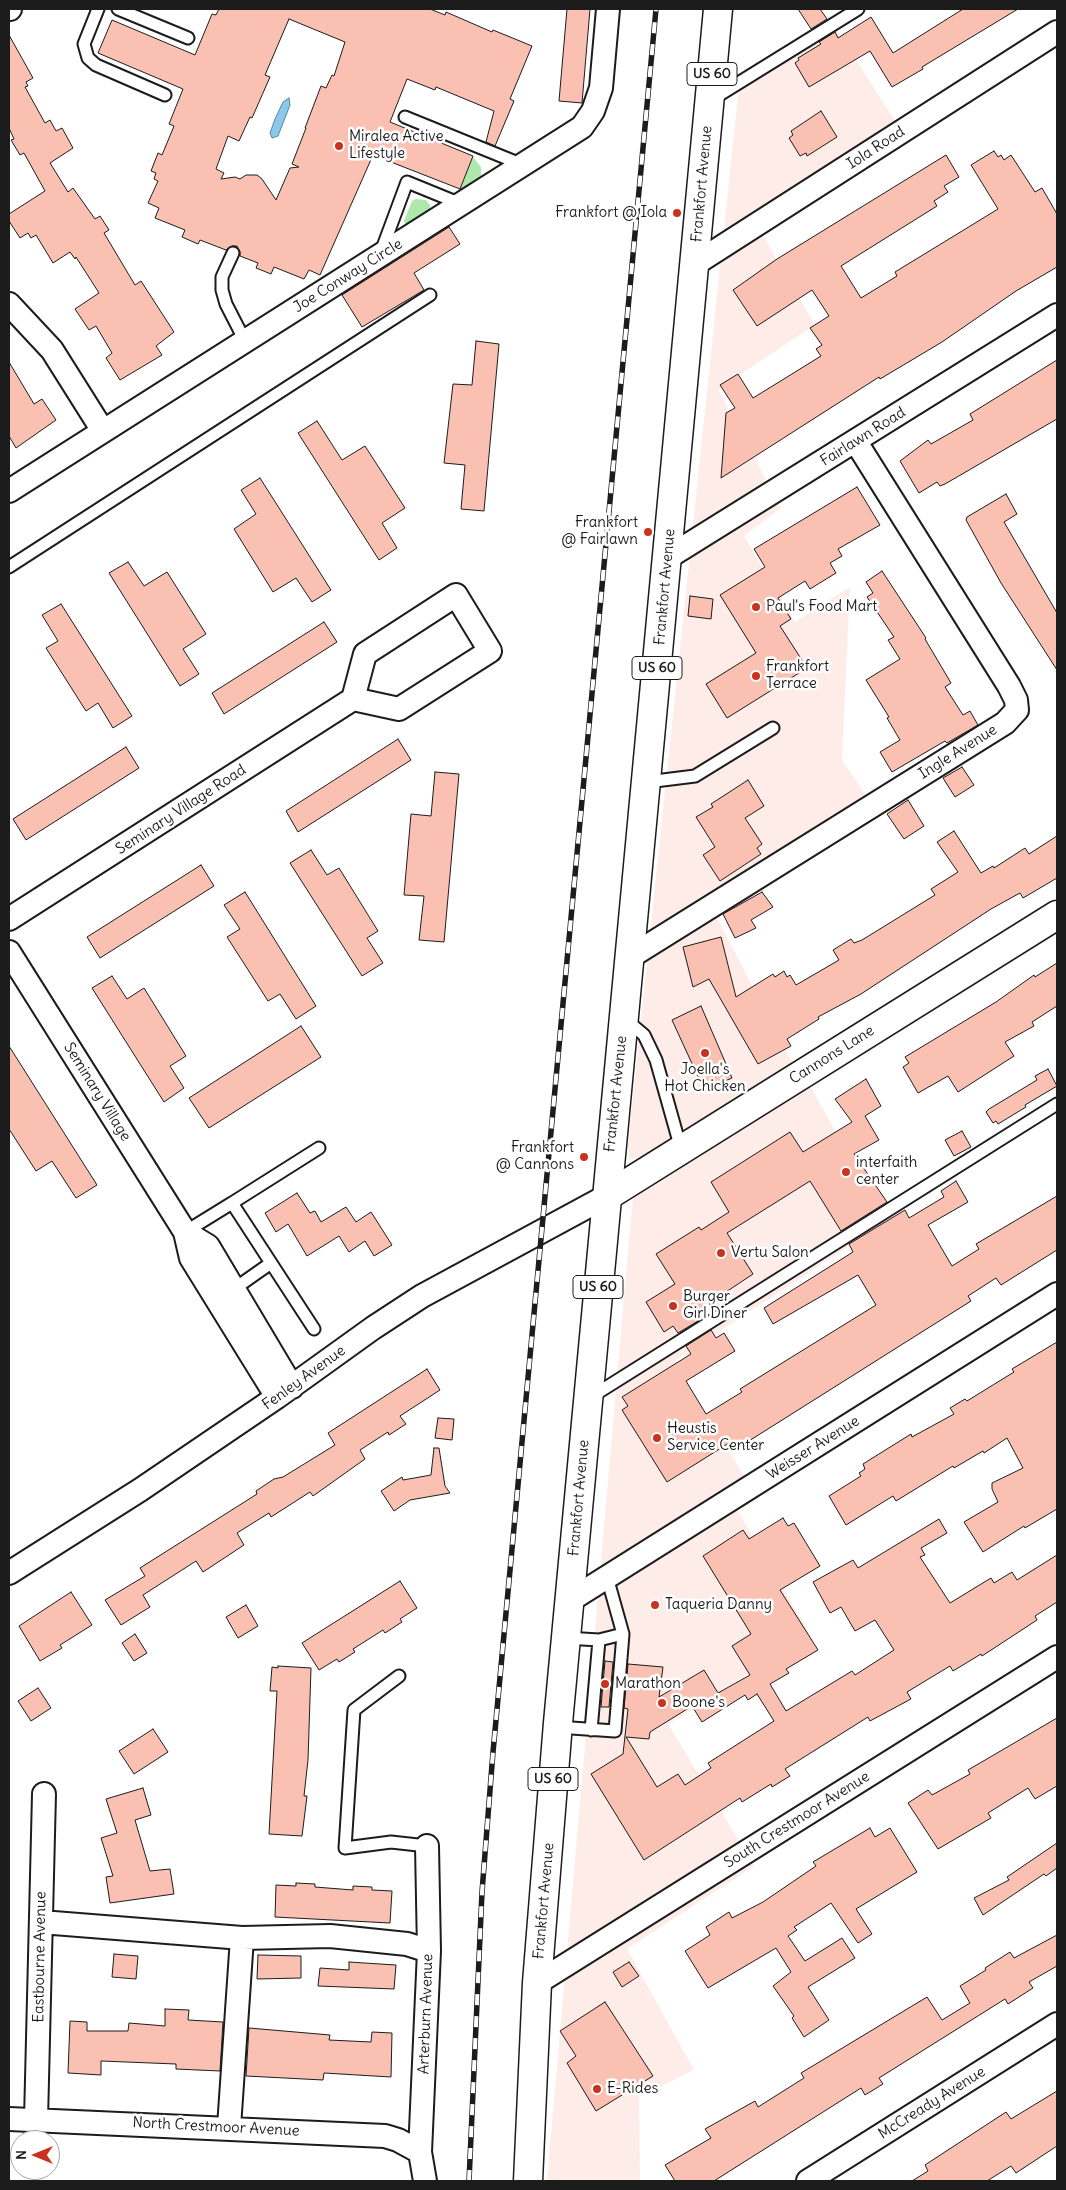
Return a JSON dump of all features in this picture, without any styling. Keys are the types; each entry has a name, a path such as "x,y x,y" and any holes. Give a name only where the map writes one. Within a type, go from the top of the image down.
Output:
{"main road":[{"name":"Frankfort Avenue","path":"528,2181 537,1983 557,1727 718,9"},
{"name":"Cannons Lane","path":"607,1196 1057,915"}],"street":[{"name":"Joe Conway Circle","path":"9,491 582,127 593,110 601,88 608,9"},
{"name":"Iola Road","path":"695,264 1057,32"},
{"path":"9,304 52,350 103,431"},
{"name":"Fairlawn Road","path":"667,558 1057,315"},
{"name":"Ingle Avenue","path":"630,957 1005,723 1016,710 1016,700 1009,686 856,442"},
{"path":"456,595 490,651 399,708 353,699 365,654 456,595"},
{"name":"Seminary Village Road","path":"9,919 353,699"},
{"name":"Seminary Village","path":"9,952 186,1232 191,1258 285,1392"},
{"name":"Fenley Avenue","path":"9,1573 140,1490 422,1296 607,1196"},
{"name":"Seminary Village","path":"186,1232 208,1246 234,1289 285,1392"},
{"name":"Weisser Avenue","path":"569,1600 1057,1294"},
{"name":"South Crestmoor Avenue","path":"537,1983 1057,1657"},
{"name":"Eastbourne Avenue","path":"36,2120 44,1794"},
{"name":"Arterburn Avenue","path":"425,2181 420,2152 429,1951 426,1846"},
{"path":"41,1922 242,1938 330,1936 407,1944 429,1951"},
{"path":"229,2127 242,1938"},
{"name":"McCready Avenue","path":"808,2181 1057,2024"},
{"name":"North Crestmoor Avenue","path":"9,2119 229,2127 385,2136 398,2140 420,2152"}],"lane":[{"path":"98,9 84,44 88,58 96,65 165,95"},
{"path":"118,9 188,38"},
{"path":"710,101 858,9"},
{"path":"405,117 523,165"},
{"path":"380,256 407,182 461,204"},
{"path":"233,253 222,277 222,290 226,304 245,341"},
{"path":"9,567 430,295"},
{"path":"647,782 695,776 773,728"},
{"path":"624,1018 644,1035 656,1060 681,1150"},
{"path":"588,1399 1057,1104"},
{"path":"186,1232 319,1148"},
{"path":"232,1203 314,1329"},
{"path":"234,1289 271,1263"},
{"path":"557,1727 614,1731 623,1634 607,1577"},
{"path":"566,1638 599,1640 623,1634"},
{"path":"591,1730 599,1640"},
{"path":"399,1676 354,1710 345,1848 391,1842 426,1846"}],"shaded area":[{"path":"830,19 906,138 762,234 815,325 718,389 781,508 744,536 795,622 850,587 842,760 879,815 717,918 794,1066 645,1155 629,1160 628,1144 740,77"},
{"path":"809,1084 886,1222 673,1362 758,1498 738,1511 810,1635 668,1724 754,1866 627,1949 694,2070 639,2097 640,2181 547,2181 633,1195"}],"green space":[{"path":"473,157 481,167 480,181 463,191 459,190"},
{"path":"416,199 426,200 430,205 430,211 406,226 404,221 412,201"}],"water":[{"path":"289,98 290,105 278,136 272,138 270,133 275,119 283,102"}],"building":[{"name":"Miralea Active Lifestyle","path":"219,9 430,9 445,15 446,12 492,32 493,30 532,46 510,99 514,101 495,146 486,142 494,111 436,87 435,90 407,79 390,122 473,156 460,189 373,155 320,275 309,270 304,279 274,267 271,274 256,268 258,263 240,256 237,246 232,246 226,250 200,240 198,244 182,237 185,230 155,218 159,208 148,203 158,181 154,179 156,173 151,171 158,153 162,155 174,126 169,124 183,89 98,53 112,20 195,55 212,14 216,15","holes":["289,19 345,42 334,76 332,75 326,88 321,86 305,128 292,164 299,167 290,168 276,200 262,179 257,175 246,175 240,179 235,177 221,179 224,173 216,169 228,136 239,141 250,117 252,118 270,77 265,75"]},
{"path":"567,9 590,9 582,103 559,101"},
{"path":"798,9 820,9 827,19 811,29"},
{"path":"963,9 1018,9 892,87 870,51 809,87 795,63 799,60 798,58 821,44 819,42 835,32 838,38 871,17 893,53"},
{"path":"9,35 33,78 26,82 28,86 25,87 45,123 50,120 56,131 62,128 73,148 50,163 68,192 73,188 95,219 100,216 109,230 104,233 135,285 141,281 174,332 156,346 162,355 120,380 106,358 112,353 96,326 89,330 75,309 99,293 76,257 75,259 70,252 53,263 36,235 31,238 28,233 20,238 9,221 9,214 45,191 24,153 20,155 11,140 14,139 9,128"},
{"path":"821,111 837,137 807,156 806,153 800,156 789,138 793,135 791,131"},
{"path":"994,151 998,157 1001,155 1004,160 1011,155 1035,192 1042,188 1057,214 1057,267 1016,291 942,342 880,379 879,377 721,478 726,413 735,408 720,385 738,374 753,398 821,356 816,349 822,345 810,328 829,316 812,290 757,326 733,290 777,259 946,155 959,177 944,186 948,192 934,201 937,206 841,266 861,298 897,276 895,272 998,209 971,165"},
{"path":"449,227 460,244 414,273 424,290 362,327 342,295"},
{"path":"476,341 499,344 484,511 461,509 465,465 444,463 453,384 472,385"},
{"path":"1057,360 1057,419 945,484 940,486 937,482 919,493 900,461 928,440 931,444 973,420 970,414"},
{"path":"9,362 34,404 42,399 56,420 16,448 9,436"},
{"path":"317,421 342,460 365,446 405,508 382,523 397,548 379,560 298,433"},
{"path":"260,478 331,590 312,602 296,578 273,592 234,529 256,514 241,490"},
{"path":"857,487 880,525 838,549 842,556 830,563 836,573 810,589 805,581 778,598 791,619 780,626 807,668 727,718 706,684 756,653 720,595 765,567 754,549"},
{"path":"1006,494 1017,514 1004,522 1057,613 1057,670 1001,583 966,520 967,517"},
{"path":"128,562 144,586 167,572 206,634 183,649 199,674 180,686 109,573"},
{"path":"882,571 926,638 951,683 945,687 963,715 970,711 978,725 947,743 945,741 892,772 880,752 900,740 887,718 889,717 866,680 900,659 888,640 894,637 867,597 873,593 866,582"},
{"path":"690,596 713,599 711,619 688,616"},
{"path":"61,604 132,716 113,728 98,703 86,711 46,648 58,641 42,615"},
{"path":"324,622 337,642 224,714 212,693"},
{"path":"398,739 411,760 298,832 286,811"},
{"path":"126,747 139,768 26,840 13,819"},
{"path":"962,767 974,785 955,797 943,778"},
{"path":"435,772 459,774 444,942 419,940 424,896 404,895 411,814 431,816"},
{"path":"748,780 764,806 745,818 762,844 757,848 761,854 720,881 703,855 715,847 696,817 713,807 711,804"},
{"path":"908,800 924,826 904,839 887,814"},
{"path":"954,831 981,873 993,866 994,868 1025,848 1029,854 1057,836 1057,878 1023,898 1020,893 991,909 861,994 818,1017 819,1019 787,1039 791,1046 758,1064 709,979 693,987 683,947 721,937 736,997 773,974 775,977 784,971 787,977 790,975 796,985 839,960 833,950 851,939 854,943 862,940 935,895 931,889 958,872 937,842"},
{"path":"311,850 327,875 339,868 378,931 367,938 383,963 362,976 290,863"},
{"path":"201,865 214,886 100,958 87,937"},
{"path":"245,892 316,1006 296,1019 280,994 268,1001 227,937 240,929 224,905"},
{"path":"762,892 773,907 751,920 756,928 735,938 723,914"},
{"path":"1057,963 1057,1006 1032,1022 1034,1026 1005,1042 1014,1056 958,1092 948,1076 918,1093 903,1067 909,1063 905,1057 996,1002 1034,975 1035,977"},
{"path":"112,976 127,999 144,988 186,1056 170,1066 184,1088 164,1102 92,988"},
{"name":"Joella's Hot Chicken","path":"701,1006 732,1078 707,1089 702,1079 700,1081 672,1020"},
{"path":"301,1026 321,1057 209,1128 189,1098"},
{"path":"9,1046 97,1185 76,1198 52,1161 36,1171 9,1129"},
{"path":"1048,1069 1057,1086 998,1124 996,1121 993,1123 986,1112 989,1109 1037,1080 1035,1076"},
{"path":"866,1079 881,1106 865,1116 879,1140 854,1154 887,1202 841,1231 810,1181 727,1233 753,1274 699,1310 703,1318 678,1333 673,1326 664,1332 646,1302 675,1284 656,1254 699,1227 701,1230 729,1212 711,1182 790,1132 803,1152 852,1122 835,1099"},
{"path":"962,1131 971,1147 954,1156 945,1140"},
{"path":"956,1181 968,1202 928,1225 952,1266 979,1249 976,1244 1057,1196 1057,1250 1001,1285 996,1278 968,1296 971,1301 733,1451 729,1443 667,1482 622,1410 628,1406 622,1397 691,1354 686,1346 711,1330 716,1338 724,1333 735,1351 686,1381 706,1414 742,1392 740,1389 876,1305 858,1275 773,1324 764,1308 853,1252 849,1244 905,1210 909,1218 944,1197 941,1191"},
{"path":"297,1193 310,1213 315,1211 321,1222 346,1207 356,1222 371,1212 392,1245 374,1256 365,1241 349,1252 339,1236 307,1256 288,1224 276,1232 265,1213"},
{"path":"1057,1342 1057,1509 1025,1528 1024,1526 983,1552 964,1522 998,1502 992,1489 992,1483 1023,1468 1007,1438 984,1453 983,1451 954,1468 953,1466 896,1501 893,1496 846,1525 829,1496 861,1476 859,1473 865,1469 863,1464 911,1434 912,1437 954,1414 950,1408 965,1399 967,1401 1014,1372 1012,1369"},
{"path":"427,1369 440,1390 400,1416 406,1424 389,1435 388,1432 360,1450 365,1459 313,1496 310,1492 271,1517 269,1513 237,1533 244,1545 203,1572 196,1561 143,1595 150,1607 121,1625 105,1600 145,1576 140,1568 257,1494 256,1491 274,1479 283,1477 335,1445 328,1433"},
{"path":"438,1418 454,1419 452,1440 435,1438"},
{"path":"434,1448 439,1448 445,1486 450,1493 410,1500 394,1511 381,1491 402,1477 403,1480 431,1475"},
{"path":"783,1518 788,1526 794,1523 820,1566 780,1590 818,1650 786,1669 789,1673 770,1684 786,1711 852,1671 855,1675 894,1650 875,1620 855,1631 841,1607 830,1613 813,1582 853,1560 858,1568 939,1519 947,1533 921,1548 925,1555 920,1557 950,1603 991,1578 994,1583 1012,1572 1017,1580 1057,1555 1057,1602 1035,1616 1037,1620 982,1656 981,1654 953,1671 950,1666 907,1692 911,1699 870,1721 868,1717 785,1769 790,1776 772,1787 771,1784 742,1802 740,1798 644,1860 591,1774 623,1754 628,1709 624,1708 628,1664 663,1667 659,1697 704,1670 718,1693 750,1675 732,1646 751,1634 703,1556 743,1530 749,1539","holes":["757,1694 774,1721 708,1763 711,1768 685,1785 678,1774 657,1787 626,1737 649,1739 650,1732 692,1706 702,1722 745,1695 748,1700"]},
{"path":"400,1581 417,1608 400,1619 402,1622 385,1633 383,1630 353,1649 355,1652 339,1662 337,1659 319,1670 302,1643"},
{"path":"71,1592 92,1625 60,1645 62,1648 40,1661 19,1626"},
{"path":"246,1605 258,1626 238,1638 226,1617"},
{"path":"135,1634 147,1653 134,1661 122,1643"},
{"path":"605,1661 613,1662 609,1707 601,1707"},
{"path":"278,1666 311,1668 308,1760 304,1796 307,1796 302,1836 269,1834 277,1691 270,1691 272,1667 278,1668"},
{"path":"38,1688 51,1708 31,1721 18,1701"},
{"path":"1057,1718 1057,1786 1035,1799 1028,1788 988,1813 991,1818 938,1849 908,1803 928,1790 932,1795 970,1774 968,1770"},
{"path":"153,1729 168,1752 134,1774 119,1751"},
{"path":"143,1788 151,1815 135,1820 150,1871 170,1869 174,1894 110,1903 106,1877 113,1876 101,1838 117,1833 106,1799"},
{"path":"870,1828 875,1837 890,1828 917,1872 856,1909 872,1934 858,1943 831,1903 794,1927 797,1930 788,1936 805,1961 842,1938 855,1958 808,1987 829,2020 804,2037 792,2018 794,2016 773,1986 791,1972 776,1948 708,1988 685,1951 710,1935 706,1927 729,1912 732,1918 763,1902 816,1866 813,1862"},
{"path":"1057,1843 1057,1868 1046,1876 1044,1874 983,1915 974,1898 1009,1880 1007,1877"},
{"path":"296,1883 315,1884 315,1887 353,1890 353,1886 372,1887 372,1890 392,1891 390,1923 275,1917 276,1885 296,1886"},
{"path":"1057,1935 1057,1966 1029,1982 1033,1988 1008,2004 1005,1999 879,2078 883,2084 865,2095 861,2088 714,2181 675,2181 665,2165 711,2138 705,2129 755,2101 758,2107 804,2078 801,2073 927,1997 942,2020 970,2003 960,1986 1010,1952 1014,1958"},
{"path":"114,1954 138,1956 136,1979 112,1977"},
{"path":"258,1955 301,1956 301,1978 257,1979"},
{"path":"349,1962 396,1965 394,1989 318,1986 320,1968 349,1970"},
{"path":"629,1962 639,1976 622,1987 613,1972"},
{"path":"605,2002 653,2076 596,2111 567,2063 576,2056 560,2031"},
{"path":"165,2009 189,2010 188,2020 223,2022 220,2071 176,2069 176,2064 101,2061 101,2075 68,2073 70,2021 87,2022 87,2031 128,2031 129,2023 165,2026"},
{"path":"249,2028 330,2035 329,2040 371,2042 372,2032 392,2033 391,2077 324,2073 323,2080 246,2076"},
{"path":"1057,2091 1057,2146 1016,2173 1011,2166 987,2181 912,2181 928,2171 925,2165 1006,2112 1011,2119"}],"railway":[{"path":"469,2181 482,1892 493,1752 656,9"}],"place":[{"name":"Miralea Active Lifestyle","path":"339,146"},
{"name":"Frankfort @ Iola","path":"677,213"},
{"name":"Frankfort @ Fairlawn","path":"648,532"},
{"name":"Paul's Food Mart","path":"756,607"},
{"name":"Frankfort Terrace","path":"756,676"},
{"name":"Joella's Hot Chicken","path":"705,1053"},
{"name":"Frankfort @ Cannons","path":"584,1157"},
{"name":"interfaith center","path":"846,1172"},
{"name":"Vertu Salon","path":"721,1253"},
{"name":"Burger Girl Diner","path":"673,1306"},
{"name":"Heustis Service Center","path":"657,1438"},
{"name":"Taqueria Danny","path":"655,1605"},
{"name":"Marathon","path":"605,1684"},
{"name":"Boone's","path":"662,1703"},
{"name":"E-Rides","path":"597,2089"}]}
